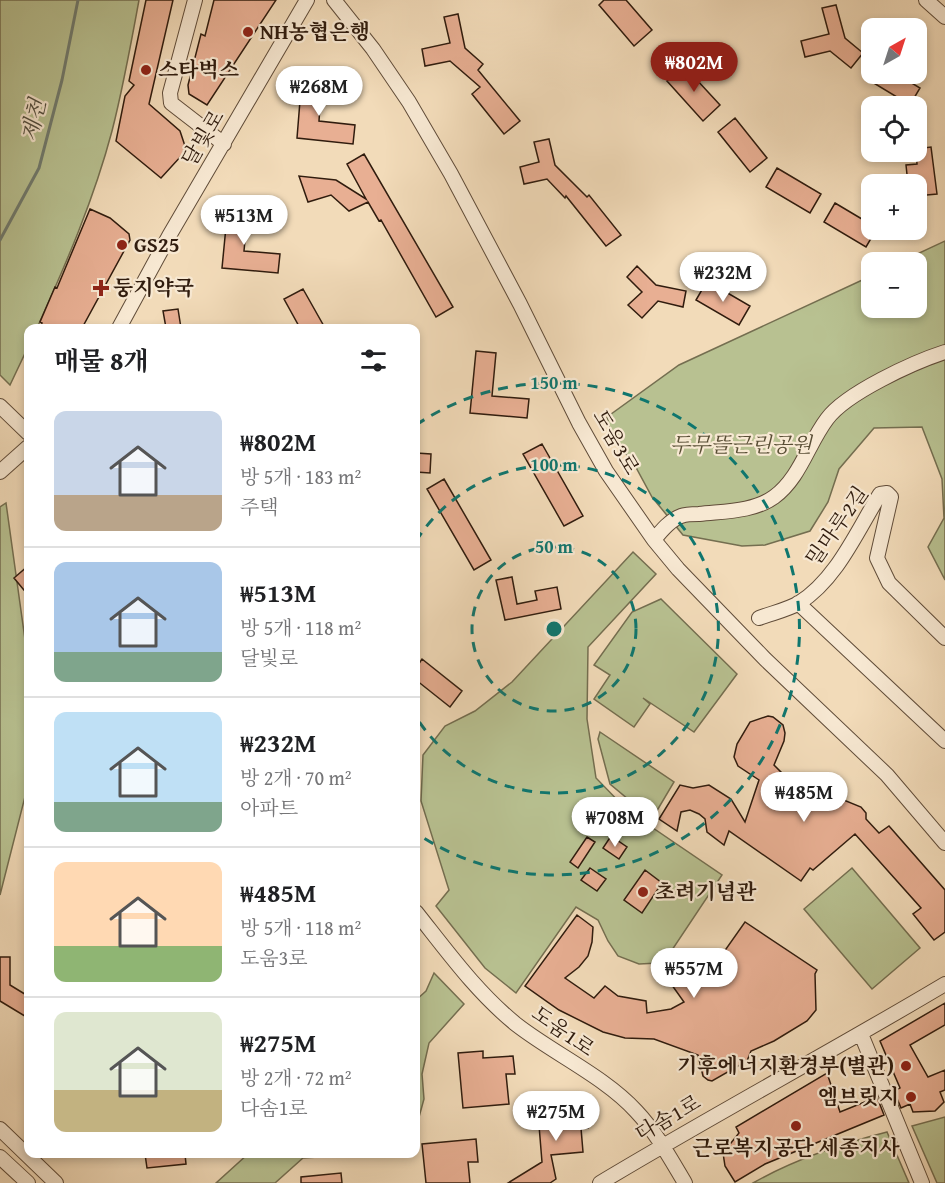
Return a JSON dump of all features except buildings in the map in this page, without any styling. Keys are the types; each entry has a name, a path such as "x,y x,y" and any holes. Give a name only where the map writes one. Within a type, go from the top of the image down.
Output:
{"street":[{"path":"195,0 170,93 171,103 224,144"},
{"name":"달빛로","path":"121,324 169,236 307,0"},
{"name":"도움3로","path":"334,0 373,49 409,102 451,174 520,304 579,423 601,462 654,540 678,569 765,659 887,775 945,843"},
{"path":"926,0 945,17"},
{"path":"654,540 665,526 681,516 744,509 762,504 774,497 794,479 819,430 828,416 839,406 906,368 945,352"},
{"path":"0,406 24,429"},
{"path":"0,472 24,451"},
{"name":"밀마루2길","path":"759,618 798,603 818,588 832,574 880,494 887,493 891,498 877,558 890,583 945,638"},
{"path":"798,603 945,741"},
{"name":"도움1로","path":"420,917 482,993 517,1025 603,1084 636,1110 662,1145 685,1183"},
{"name":"다솜1로","path":"600,1183 662,1145 861,1034 945,984"},
{"path":"861,1034 922,1183"},
{"path":"0,1128 24,1152"},
{"path":"0,1157 28,1183"},
{"path":"31,1158 56,1183"}],"green space":[{"path":"0,0 139,0 116,115 88,206 39,324 24,324 24,355 10,385 0,375"},
{"name":"두무뜰근린공원","path":"945,241 945,580 928,547 944,518 942,479 922,427 874,428 839,469 828,502 810,531 765,545 742,546 683,535 652,497 633,462 619,446 610,430 607,417 679,365 861,281 861,318 927,318 927,252 921,252"},
{"path":"6,503 24,632 24,801 0,895 0,507"},
{"path":"633,552 656,574 588,647 587,719 596,778 628,811 722,875 672,950 659,963 639,964 618,956 598,920 576,907 516,993 485,968 436,906 449,890 421,801 423,755 445,726 475,711 512,682"},
{"path":"661,599 737,674 694,732 643,698 650,704 634,727 594,699 610,675 594,665 632,612"},
{"path":"600,732 674,782 652,819 610,784 598,739"},
{"path":"852,868 920,948 872,989 804,909"},
{"path":"434,973 464,1004 429,1043 422,1074 424,1099 420,1114 420,996 426,991"},
{"path":"945,1117 945,1183 937,1183 912,1126"},
{"path":"887,1132 909,1183 753,1183 818,1153"},
{"path":"244,1158 303,1158 275,1183 216,1183"}],"waterway":[{"name":"제천","path":"0,240 39,168 62,80 78,0"}],"place":[{"name":"NH농협은행","path":"248,32"},
{"name":"스타벅스","path":"146,70"},
{"name":"GS25","path":"122,245"},
{"name":"둥지약국","path":"101,288"},
{"name":"초려기념관","path":"643,892"},
{"name":"기후에너지환경부(별관)","path":"906,1066"},
{"name":"엠브릿지","path":"911,1097"},
{"name":"근로복지공단 세종지사","path":"796,1126"}]}
